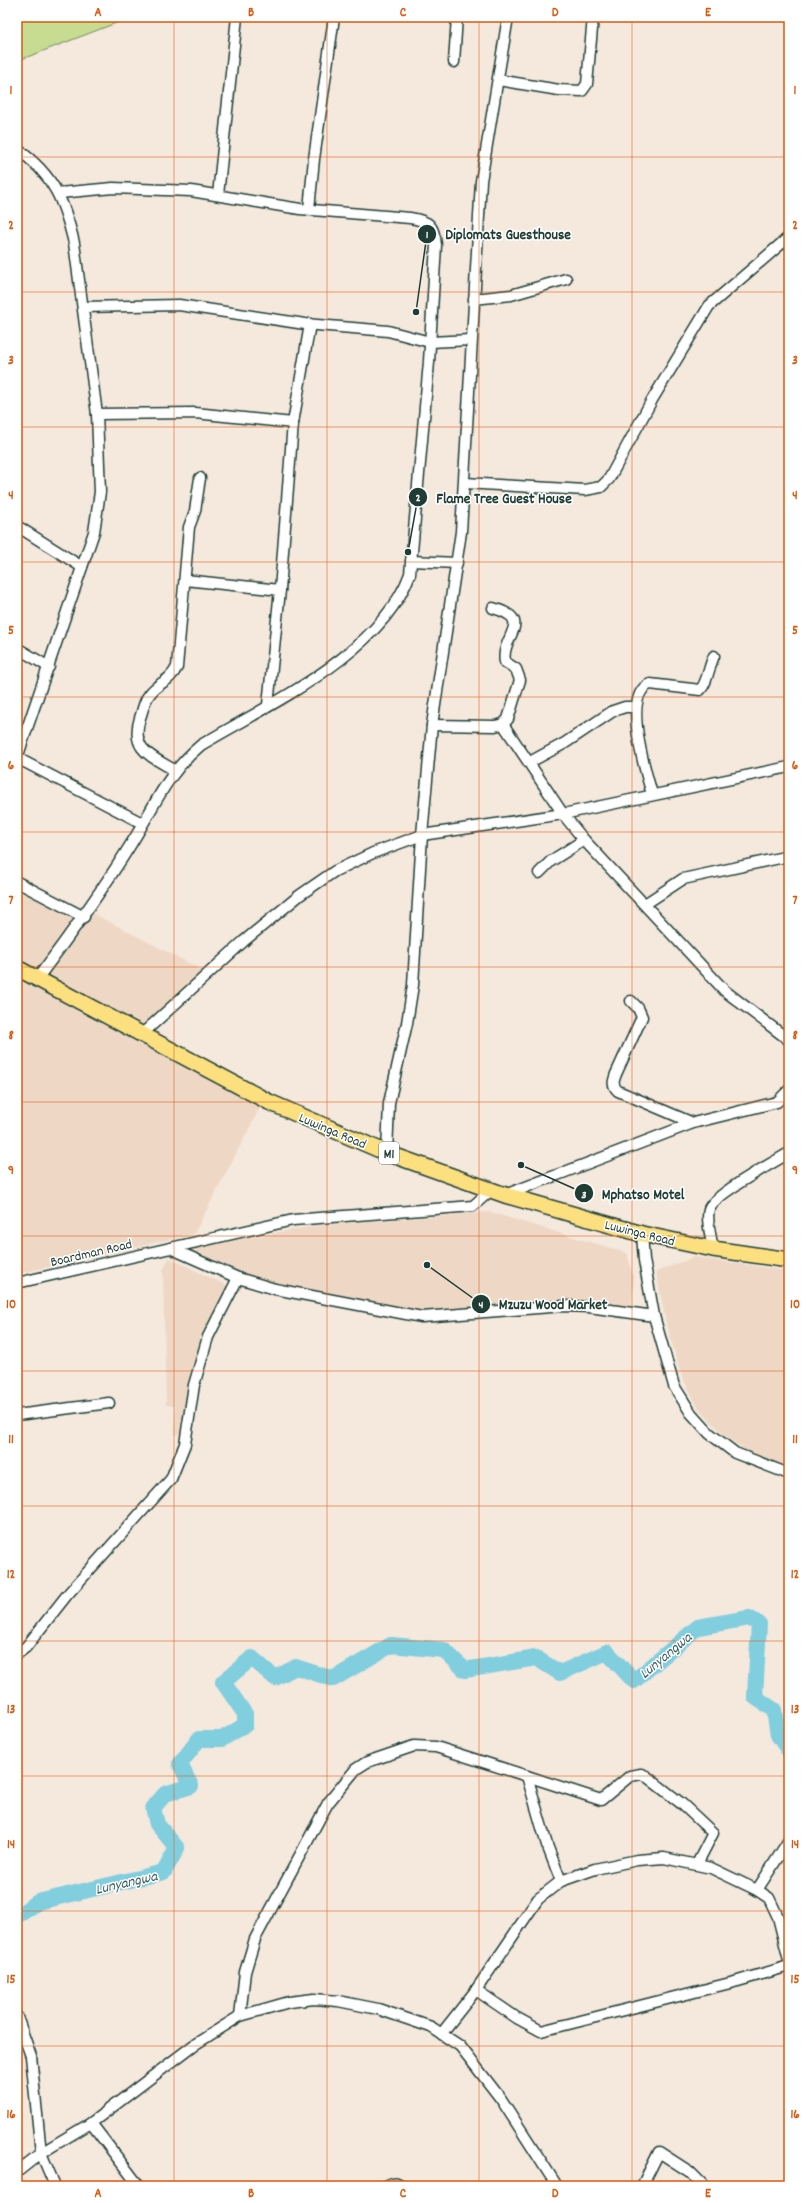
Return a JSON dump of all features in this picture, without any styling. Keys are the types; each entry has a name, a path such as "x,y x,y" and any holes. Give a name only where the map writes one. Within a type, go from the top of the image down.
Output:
{"highway":[{"name":"Luwinga Road","path":"17,968 269,1102 387,1153 498,1192 642,1234 713,1249 789,1260"}],"street":[{"path":"218,195 237,17"},
{"path":"309,209 314,159 334,17"},
{"path":"454,62 457,17"},
{"path":"387,1153 389,1103 407,1023 413,985 422,835 432,725 457,564 465,483 471,340 481,181 508,17"},
{"path":"498,80 559,90 582,91 587,84 592,17"},
{"path":"17,149 48,177 58,193 67,216 74,244 97,414 100,492 94,532 17,758 142,823"},
{"path":"37,979 84,917 174,770 201,745 313,680 344,657 382,622 405,589 410,574 430,342 436,245 435,234 431,226 424,220 410,218 309,209 191,191 151,188 114,188 58,193"},
{"path":"465,483 585,490 601,487 612,474 652,400 709,306 789,237"},
{"path":"474,299 511,295 566,279"},
{"path":"83,308 179,305 310,324 388,330 430,342 471,340"},
{"path":"268,705 280,590 293,424 310,324"},
{"path":"97,414 195,413 293,424"},
{"path":"174,770 142,749 137,741 138,725 149,695 169,680 177,667 189,528 195,511 200,478"},
{"path":"17,526 82,567"},
{"path":"411,561 457,564"},
{"path":"185,580 280,590"},
{"path":"432,725 495,726 503,724 508,719 520,680 516,669 505,662 504,656 515,624 514,619 509,613 493,608"},
{"path":"17,648 49,667"},
{"path":"652,794 643,763 635,708 643,690 650,684 700,690 704,686 708,668 714,656"},
{"path":"530,762 565,743 613,711 625,707 635,708"},
{"path":"503,724 530,762 563,814 584,840 725,991 789,1040"},
{"path":"141,1035 244,941 317,883 373,853 422,835 563,814 652,794 789,767"},
{"path":"539,873 551,861 584,840"},
{"path":"645,904 683,879 789,856"},
{"path":"17,882 84,917"},
{"path":"631,1002 638,1008 642,1017 616,1074 614,1087 618,1091 693,1123"},
{"path":"498,1192 693,1123 777,1102 789,1090"},
{"path":"713,1249 708,1216 711,1205 736,1185 789,1153"},
{"name":"Boardman Road","path":"17,1283 293,1220 473,1206 498,1192"},
{"path":"642,1234 644,1260 654,1316 674,1386 691,1413 709,1433 735,1453 789,1474"},
{"path":"170,1248 238,1278 275,1288 422,1317 564,1306 589,1307 654,1316"},
{"path":"17,1654 26,1647 67,1595 171,1479 185,1444 194,1385 208,1337 238,1278"},
{"path":"17,1414 109,1403"},
{"path":"240,2016 245,1972 255,1939 328,1803 356,1769 367,1762 414,1746 436,1747 601,1800 630,1776 642,1774 682,1804 714,1833 697,1864"},
{"path":"528,1776 547,1846 561,1881"},
{"path":"757,1890 789,1840"},
{"path":"442,2033 476,1990 538,1899 561,1881 595,1869 637,1860 664,1858 697,1864 711,1868 765,1894 771,1902 783,1933 789,1960"},
{"path":"476,1990 517,2018 541,2031 738,1981 789,1966"},
{"path":"17,2172 41,2153 90,2122 158,2071 240,2016 289,2002 314,1999 338,2001 378,2009 431,2027 460,2046 478,2068 557,2186"},
{"path":"17,2017 31,2056 41,2153 55,2186"},
{"path":"90,2122 139,2186"},
{"path":"642,2186 659,2152 690,2172 704,2186"},
{"path":"386,2186 393,2182 399,2183 402,2186"}],"shaded area":[{"path":"17,874 206,972 139,1041 262,1104 194,1234 17,1274"},
{"path":"490,1212 627,1253 634,1281 631,1311 575,1301 424,1314 253,1278 187,1249 313,1226"},
{"path":"694,1257 789,1271 789,1469 749,1452 726,1437 700,1410 681,1375 666,1322 656,1272"},
{"path":"169,1258 230,1287 211,1320 187,1433 175,1435 175,1406 166,1405 163,1271"}],"green space":[{"path":"17,17 123,17 124,20 17,61"}],"waterway":[{"name":"Lunyangwa","path":"17,1916 38,1902 164,1872 177,1848 157,1824 153,1808 165,1794 191,1786 180,1764 199,1739 222,1739 245,1725 245,1714 223,1682 252,1658 275,1678 296,1667 333,1679 391,1645 444,1650 465,1670 536,1658 560,1673 607,1652 634,1681 698,1627 749,1618 759,1624 755,1697 774,1710 778,1735 789,1751"}],"place":[{"name":"Diplomats Guesthouse","path":"416,312"},
{"name":"Flame Tree Guest House","path":"408,552"},
{"name":"Mphatso Motel","path":"521,1165"},
{"name":"Mzuzu Wood Market","path":"427,1265"}]}
